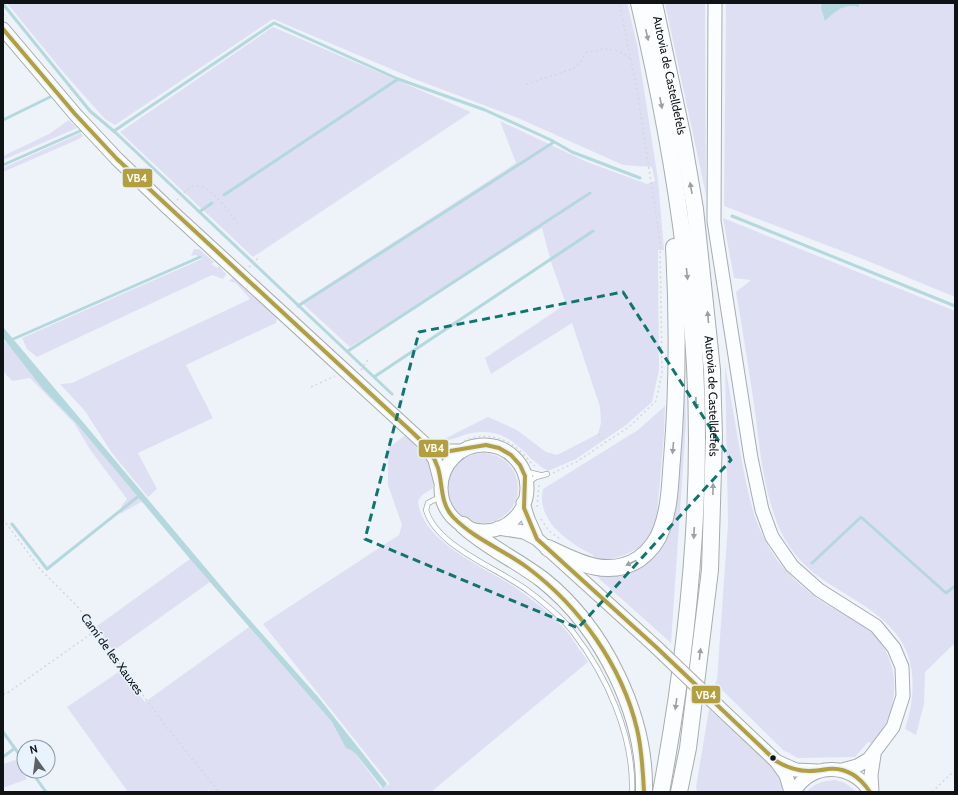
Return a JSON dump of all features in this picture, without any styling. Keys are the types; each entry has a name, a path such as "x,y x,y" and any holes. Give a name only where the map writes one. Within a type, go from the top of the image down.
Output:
{"highway":[{"name":"Autovia de Castelldefels","path":"640,3 668,138 685,248 695,368 696,435 692,570 684,648 673,725 661,792"},
{"name":"Autovia de Castelldefels","path":"654,3 683,139 695,208 712,370 714,436 710,570 688,748 679,792"},
{"path":"549,542 586,565 597,568 614,569 628,564 642,556 652,547 662,527 668,504 678,367 676,278 668,138"},
{"path":"463,525 484,542 515,560 544,581 575,611 610,661 629,705 640,748 644,792"},
{"path":"688,748 689,792"}],"main road":[{"path":"715,3 714,221 758,495 772,537 792,566 819,590 876,626 889,641 898,658 904,677 903,696 900,710 893,727 874,755 857,766 842,770"},
{"path":"5,25 75,114 117,158 168,208 426,445 435,460 441,483 442,496 451,515 463,525 480,530 498,528 524,532 549,542"},
{"path":"426,445 444,451 462,446 495,446 503,449 515,458 523,471 526,484 523,503 520,511 511,521 498,528"},
{"path":"441,483 448,463 462,446"},
{"path":"523,503 528,519 549,542 656,647 776,761 786,775 792,792 805,778 818,771"},
{"path":"871,792 871,775 874,755"},
{"path":"776,761 796,770 842,770 851,773 862,780 871,792"}],"lane":[{"path":"523,471 542,475"},
{"path":"526,484 542,475 547,474"},
{"path":"442,496 428,503 426,510 432,524 440,533 452,544 531,592 572,631 592,658 617,712 627,748 632,780 632,792"}],"path":[{"path":"547,474 560,470 576,462 629,427 656,401 662,373 660,241 636,84 619,3"},
{"path":"3,14 5,25"},
{"path":"526,84 573,69 580,63 586,53 601,49 617,49 630,58"},
{"path":"179,198 184,192 194,186 202,187 211,192 231,213 237,223"},
{"path":"252,264 258,258"},
{"path":"248,268 253,273"},
{"path":"361,369 369,358"},
{"path":"311,387 332,378 342,368"},
{"path":"598,434 605,442"},
{"path":"462,446 472,437 496,437 508,442 540,470 543,481 539,485 536,512"},
{"path":"540,518 549,530 549,542"},
{"name":"Camí de les Xauxes","path":"3,519 40,570 77,606 168,730 219,792"},
{"path":"3,694 6,694 95,631"},
{"path":"932,792 955,770"}],"highlighted area":[{"path":"623,292 731,460 578,628 365,539 419,332"}],"shaded area":[{"path":"7,3 627,3 637,44 658,180 664,250 658,250 659,370 652,402 626,425 576,459 548,471 510,440 492,433 475,432 450,440 440,441 488,417 517,430 546,452 557,455 598,434 601,423 600,407 572,323 491,374 485,358 566,304 551,262 542,228 350,347 301,302 516,163 500,121 587,162 647,184 655,181 652,167 623,165 518,118 417,80 273,19 115,125 105,119 64,73"},
{"path":"665,3 705,3 706,195"},
{"path":"726,3 955,3 955,297 863,259 724,206"},
{"path":"822,3 859,3 859,7 844,7 836,11 825,21 821,8"},
{"path":"273,27 471,112 253,257 120,132"},
{"path":"69,120 77,128 3,160 3,156 49,134"},
{"path":"81,133 83,136 79,139 3,172 3,168"},
{"path":"723,218 955,311 955,643 925,672 924,704 916,735 905,729 912,701 913,680 908,656 901,641 891,628 879,617 816,575 804,564 793,552 781,532 775,518 770,503 761,457 736,292 751,280 734,278"},
{"path":"194,249 199,249 214,262 211,264 217,268 219,266 226,274 223,279 212,275 37,357 27,349 22,338 202,259 196,255 191,256"},
{"path":"234,277 277,317 276,323 186,365 213,418 138,453 157,489 148,497 112,453 85,411 60,384 72,383 250,299 236,283 229,281"},
{"path":"3,327 241,610 319,698 387,784 383,788 356,754 346,748 332,722 190,559 77,424 43,389 3,338"},
{"path":"683,328 686,423 671,643 595,575 656,552"},
{"path":"3,340 40,378 143,501 120,514 122,505 127,499 91,451 74,423 30,378 12,381 3,371"},
{"path":"725,365 749,496 759,528 769,547 780,564 802,586 818,599 857,621 869,630 880,642 888,656 893,671 893,702 889,717 873,744 868,742 855,757 798,758 783,750 715,683 717,680 728,524"},
{"path":"665,406 656,525 642,546 625,555 606,560 594,561 593,555 564,537 549,521 544,511 542,500 543,489 638,430"},
{"path":"406,435 427,455 433,475 433,488 422,495 418,501 422,516 431,529 457,552 516,588 556,619 588,662 431,792 210,792 209,790 206,792 128,792 67,707 120,671 145,702 249,627 332,722 381,788 390,784 263,624 399,535 402,525 388,485 388,448"},
{"path":"483,453 496,456 508,463 515,475 518,488 515,501 508,513 496,520 483,523 470,520 458,513 451,501 448,488 451,475 458,463 470,456"},
{"path":"190,559 210,582 113,651 97,626"},
{"path":"709,709 775,769 782,783 782,792 697,792 696,787"},
{"path":"15,760 16,779 27,779 3,788 3,764"},
{"path":"835,780 845,783 857,792 806,792 819,783"}],"waterway":[{"path":"3,4 90,111 116,133 392,394"},
{"path":"114,131 274,23 398,79 485,110 551,140 572,152 640,178"},
{"path":"224,195 398,79"},
{"path":"3,120 50,97"},
{"path":"3,165 80,131"},
{"path":"298,306 554,142"},
{"path":"348,351 590,193"},
{"path":"199,212 212,203"},
{"path":"732,216 955,306"},
{"path":"374,377 593,231"},
{"path":"11,340 200,257"},
{"path":"12,524 47,569 140,495"},
{"path":"812,563 861,517 946,593 955,586"},
{"path":"3,732 16,750"},
{"path":"3,757 15,748"},
{"path":"37,779 46,792"}],"transit line":[{"name":"VB4","path":"3,29 75,114 117,159 426,445 438,450 450,451 486,445 499,448 511,455 520,465 525,476 524,508 537,539 656,647 776,761 788,767 800,770 811,771 835,769 847,771 862,782 870,792"},
{"name":"VB4","path":"414,434 432,454 440,474 442,494 446,506 453,517 470,532 528,568 547,584 581,619 610,661 621,683 637,729 643,768 644,792"}]}
